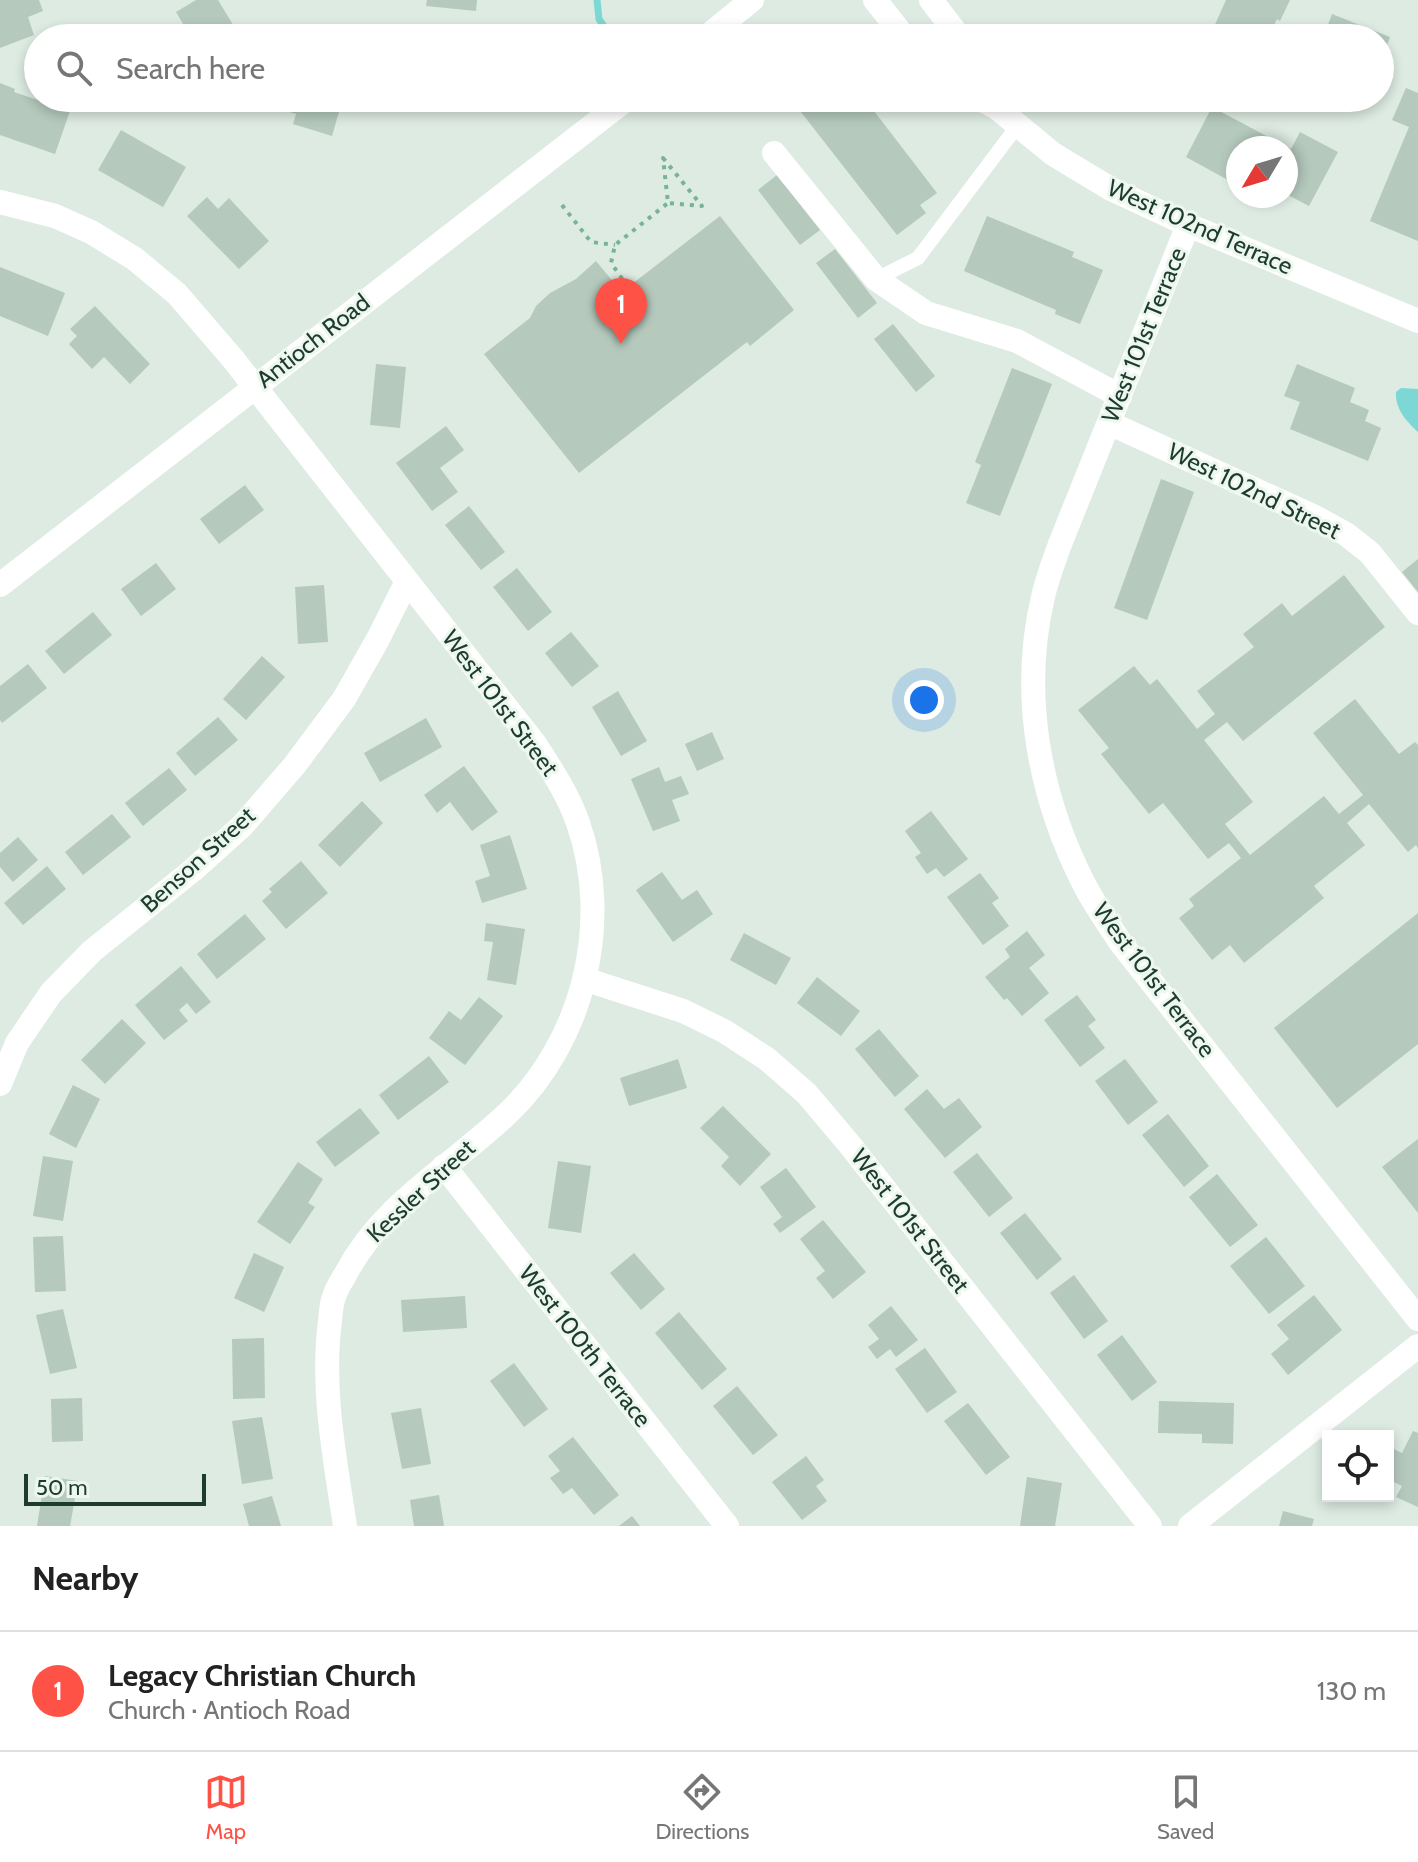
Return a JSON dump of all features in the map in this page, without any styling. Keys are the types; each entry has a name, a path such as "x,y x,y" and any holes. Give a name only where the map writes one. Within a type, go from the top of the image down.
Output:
{"street":[{"path":"722,24 752,0"},
{"path":"875,0 894,24"},
{"path":"931,0 949,24"},
{"name":"Antioch Road","path":"0,585 610,112"},
{"name":"West 102nd Terrace","path":"1002,112 1053,154 1111,189 1188,225 1418,321"},
{"path":"774,153 876,279 926,313 1017,341 1120,396"},
{"name":"West 101st Street","path":"0,202 55,216 91,232 135,259 177,294 214,335 535,744 563,789 579,824 592,899 591,946 584,979 683,1011 724,1031 767,1059 807,1094 1150,1526"},
{"name":"West 101st Terrace","path":"1188,225 1060,544 1043,597 1033,660 1035,723 1045,782 1061,833 1085,886 1120,942 1418,1319"},
{"name":"West 102nd Street","path":"1109,423 1346,534 1370,553 1418,613"},
{"name":"Benson Street","path":"0,1084 17,1043 51,993 92,951 193,870 242,826 294,766 344,699 407,581"},
{"name":"Kessler Street","path":"345,1526 330,1413 326,1353 334,1296 356,1253 380,1222 531,1090 555,1055 569,1027 584,979"},
{"name":"West 100th Terrace","path":"444,1166 727,1526"},
{"path":"1190,1526 1418,1346"}],"lane":[{"path":"876,279 918,258 1018,125"}],"path":[{"path":"628,287 611,263 615,245 668,203 702,206 663,158 668,203"},
{"path":"562,205 591,242 615,245"}],"water":[{"path":"1401,388 1418,389 1418,432 1399,409 1396,392"}],"building":[{"path":"0,0 39,0 43,11 28,17 30,24 24,24 24,39 0,48"},
{"path":"196,0 218,0 233,24 183,24 176,12"},
{"path":"427,0 477,0 476,11 426,6"},
{"path":"1226,0 1290,0 1280,21 1277,19 1275,24 1215,24"},
{"path":"1332,14 1357,24 1328,24"},
{"path":"0,83 24,95 24,112 70,112 55,154 0,135"},
{"path":"1406,88 1418,93 1418,241 1370,221 1409,127 1392,120"},
{"path":"289,112 339,112 332,136 293,124 296,114"},
{"path":"801,112 875,112 937,193 920,205 926,213 897,235"},
{"path":"1209,112 1221,112 1267,136 1226,136 1226,179 1186,157"},
{"path":"121,130 186,167 163,207 98,170"},
{"path":"1300,132 1338,152 1309,206 1298,200"},
{"path":"777,175 820,230 800,245 758,190"},
{"path":"207,197 218,209 229,198 269,241 239,269 187,216"},
{"path":"720,216 794,310 750,346 747,342 579,473 484,354 530,318 536,306 550,293 576,279 596,261 623,291"},
{"path":"987,216 1074,252 1072,257 1103,270 1080,324 1055,314 1056,310 964,271"},
{"path":"835,249 877,303 858,318 816,263"},
{"path":"0,267 65,293 48,336 0,316"},
{"path":"95,306 150,364 130,384 104,357 92,369 69,344 77,336 70,329"},
{"path":"893,324 935,376 916,392 874,339"},
{"path":"376,364 406,367 400,428 370,425"},
{"path":"1297,364 1355,388 1350,402 1369,410 1365,421 1381,428 1368,461 1290,429 1300,402 1284,396"},
{"path":"1012,368 1052,384 1000,516 966,503 981,465 975,462"},
{"path":"446,426 464,450 440,468 458,492 432,511 396,463"},
{"path":"1161,479 1194,492 1147,620 1114,608"},
{"path":"245,485 264,510 219,544 200,519"},
{"path":"469,506 505,552 481,570 445,525"},
{"path":"1418,559 1418,592 1402,572"},
{"path":"156,563 176,589 141,616 121,589"},
{"path":"517,568 552,612 528,631 493,587"},
{"path":"1344,575 1385,627 1243,741 1227,722 1204,740 1253,802 1225,824 1250,855 1324,796 1339,814 1363,795 1313,733 1355,699 1399,754 1415,742 1418,745 1418,848 1416,845 1408,852 1369,804 1347,823 1365,845 1314,886 1324,898 1244,963 1230,945 1212,960 1179,918 1194,906 1189,899 1241,858 1229,843 1208,859 1163,803 1149,814 1101,754 1109,748 1078,710 1134,666 1150,685 1157,679 1197,729 1215,714 1197,691 1254,647 1243,634 1282,603 1292,616"},
{"path":"324,585 328,642 298,644 295,587"},
{"path":"93,612 112,635 64,674 45,651"},
{"path":"571,632 599,666 572,687 545,653"},
{"path":"262,656 285,677 246,720 223,699"},
{"path":"28,664 47,688 2,723 0,686"},
{"path":"618,691 647,741 621,756 592,707"},
{"path":"218,717 238,740 195,776 176,753"},
{"path":"426,718 442,747 380,782 364,753"},
{"path":"712,732 724,759 697,771 685,744"},
{"path":"464,766 498,812 472,831 450,802 437,813 424,795"},
{"path":"659,767 665,782 681,776 689,794 672,800 680,821 653,831 631,779"},
{"path":"169,768 187,790 143,826 125,803"},
{"path":"362,801 383,823 340,867 318,845"},
{"path":"931,811 968,859 944,877 936,868 927,874 915,857 921,853 905,831"},
{"path":"112,814 131,837 83,875 65,852"},
{"path":"510,835 527,889 482,903 475,881 490,876 480,845"},
{"path":"18,837 38,860 13,882 0,867 0,853"},
{"path":"301,861 328,893 286,929 262,901 272,892 269,889"},
{"path":"47,866 66,889 23,925 4,903"},
{"path":"662,872 682,900 697,890 713,914 673,942 636,890"},
{"path":"980,873 999,898 992,903 1009,926 983,945 947,897"},
{"path":"1418,913 1418,1044 1337,1108 1274,1028"},
{"path":"245,914 266,939 217,979 197,954"},
{"path":"486,923 525,929 516,985 487,980 493,942 484,941"},
{"path":"1027,931 1045,955 1029,968 1049,993 1022,1016 985,977 1010,957 1005,949"},
{"path":"744,933 791,958 776,985 730,960"},
{"path":"181,966 211,1002 196,1014 187,1003 179,1010 188,1021 164,1040 135,1005"},
{"path":"817,977 860,1011 841,1036 797,1003"},
{"path":"1077,995 1096,1020 1088,1026 1105,1048 1080,1067 1044,1020"},
{"path":"479,997 503,1016 465,1065 429,1038 449,1011 461,1020"},
{"path":"122,1019 146,1043 105,1084 81,1060"},
{"path":"879,1029 919,1076 895,1097 855,1049"},
{"path":"429,1056 449,1082 398,1120 379,1095"},
{"path":"678,1059 687,1088 629,1106 620,1078"},
{"path":"1125,1059 1158,1102 1128,1125 1095,1081"},
{"path":"73,1085 100,1099 76,1148 49,1134"},
{"path":"927,1089 944,1109 959,1098 982,1127 945,1158 904,1109"},
{"path":"723,1106 771,1154 740,1186 721,1166 729,1157 700,1128"},
{"path":"360,1108 380,1133 335,1167 316,1142"},
{"path":"1168,1114 1209,1166 1184,1187 1142,1135"},
{"path":"1418,1139 1418,1213 1382,1167"},
{"path":"977,1153 1013,1198 989,1217 953,1172"},
{"path":"43,1156 73,1161 63,1221 33,1216"},
{"path":"558,1161 591,1166 581,1233 548,1228"},
{"path":"298,1162 323,1179 308,1203 315,1207 290,1244 257,1222"},
{"path":"786,1168 816,1207 780,1233 773,1224 782,1217 760,1187"},
{"path":"1217,1174 1258,1225 1230,1247 1189,1197"},
{"path":"1025,1213 1062,1259 1037,1280 1000,1233"},
{"path":"823,1220 866,1272 833,1299 816,1278 825,1271 800,1239"},
{"path":"63,1236 66,1291 35,1292 33,1237"},
{"path":"1266,1237 1305,1286 1269,1314 1230,1266"},
{"path":"254,1253 284,1267 264,1312 234,1298"},
{"path":"634,1253 665,1289 641,1310 610,1273"},
{"path":"1074,1275 1108,1321 1084,1339 1050,1293"},
{"path":"1314,1295 1342,1330 1288,1375 1271,1354 1289,1339 1277,1325"},
{"path":"465,1296 467,1328 403,1332 401,1300"},
{"path":"891,1306 918,1340 896,1357 890,1349 877,1359 868,1347 879,1339 868,1325"},
{"path":"63,1309 77,1368 50,1374 36,1315"},
{"path":"679,1312 727,1369 702,1390 655,1333"},
{"path":"1122,1335 1157,1382 1132,1401 1097,1355"},
{"path":"264,1338 265,1398 233,1399 232,1339"},
{"path":"925,1348 957,1392 927,1413 895,1369"},
{"path":"514,1363 548,1409 524,1427 490,1381"},
{"path":"737,1386 778,1435 753,1455 713,1406"},
{"path":"82,1398 83,1441 52,1442 51,1399"},
{"path":"1159,1401 1234,1403 1233,1444 1202,1443 1202,1434 1158,1433"},
{"path":"968,1403 1010,1457 986,1475 944,1421"},
{"path":"421,1408 431,1464 402,1469 391,1413"},
{"path":"262,1417 273,1479 242,1484 232,1421"},
{"path":"1413,1431 1418,1433 1418,1507 1396,1497 1402,1486 1394,1482 1394,1449 1402,1453"},
{"path":"573,1437 619,1495 594,1515 572,1488 563,1494 550,1478 560,1471 548,1456"},
{"path":"806,1456 824,1480 816,1486 827,1501 802,1520 772,1482"},
{"path":"45,1476 78,1481 70,1526 37,1526"},
{"path":"1027,1477 1062,1483 1055,1526 1020,1526"},
{"path":"439,1495 444,1526 414,1526 410,1500"},
{"path":"272,1496 281,1526 249,1526 243,1504"},
{"path":"1283,1511 1314,1519 1312,1526 1279,1526"},
{"path":"632,1516 640,1526 619,1526"}],"waterway":[{"path":"597,0 602,24"}],"place":[{"name":"Legacy Christian Church","path":"621,344"}]}
